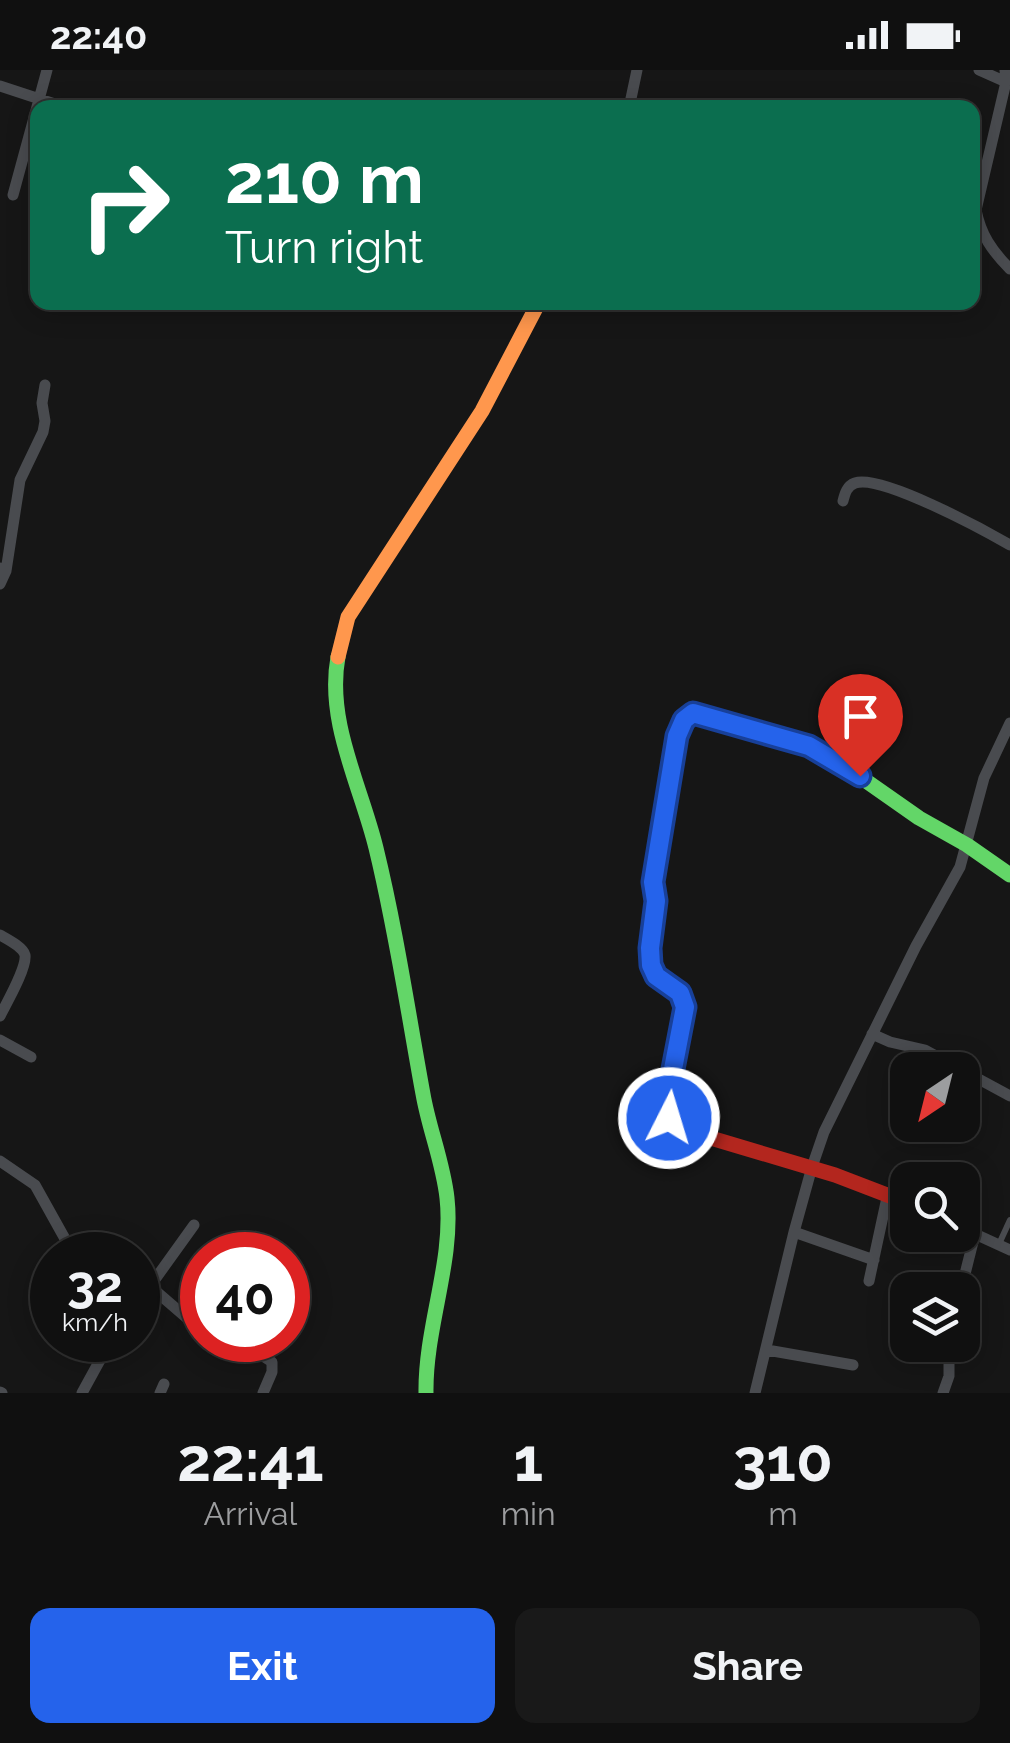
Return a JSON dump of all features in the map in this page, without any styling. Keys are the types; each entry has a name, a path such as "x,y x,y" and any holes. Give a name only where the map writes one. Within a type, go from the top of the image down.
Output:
{"street":[{"path":"38,98 47,70"},
{"path":"631,100 637,70"},
{"path":"979,70 1005,76 980,192"},
{"path":"0,86 44,100"},
{"path":"13,195 30,129"},
{"path":"980,230 993,252 1010,269"},
{"path":"426,1393 426,1360 448,1237 448,1206 426,1112 390,912 366,808 345,745 335,679 348,616 482,411 535,310"},
{"path":"0,584 20,480 43,432 44,385"},
{"path":"843,502 846,490 858,481 880,484 964,519 1010,544"},
{"path":"869,1282 888,1193 731,1145 674,1124 669,1118 668,1095 685,1007 680,993 656,976 650,948 656,901 653,882 679,730 693,713 809,746 1010,875"},
{"path":"754,1393 794,1232 824,1132 960,867 984,778 1010,723"},
{"path":"0,934 22,950 25,959 0,1016"},
{"path":"872,1034 929,1052"},
{"path":"0,1040 31,1057"},
{"path":"980,1080 1010,1096"},
{"path":"0,1161 36,1185 62,1232"},
{"path":"160,1273 194,1225"},
{"path":"794,1232 874,1260"},
{"path":"980,1236 1004,1248"},
{"path":"160,1295 180,1312"},
{"path":"766,1350 853,1365"},
{"path":"82,1393 99,1362"},
{"path":"262,1393 272,1372 272,1362"},
{"path":"943,1393 949,1362"}],"lane":[{"path":"1004,1248 1010,1220"}],"traffic: fast":[{"path":"338,657 337,706 341,730 383,879 447,1198 447,1246 426,1393"},
{"path":"656,866 679,730 693,713 809,746 1010,875"}],"traffic: slow":[{"path":"338,657 348,617 482,411 535,310"}],"traffic: jam":[{"path":"656,866 650,960 656,974 680,996 684,1010 669,1092 669,1119 694,1133 835,1175 890,1196"}],"route":[{"path":"669,1118 668,1095 685,1007 680,993 656,976 650,948 656,901 653,882 682,723 693,713 809,746 860,776"}]}
